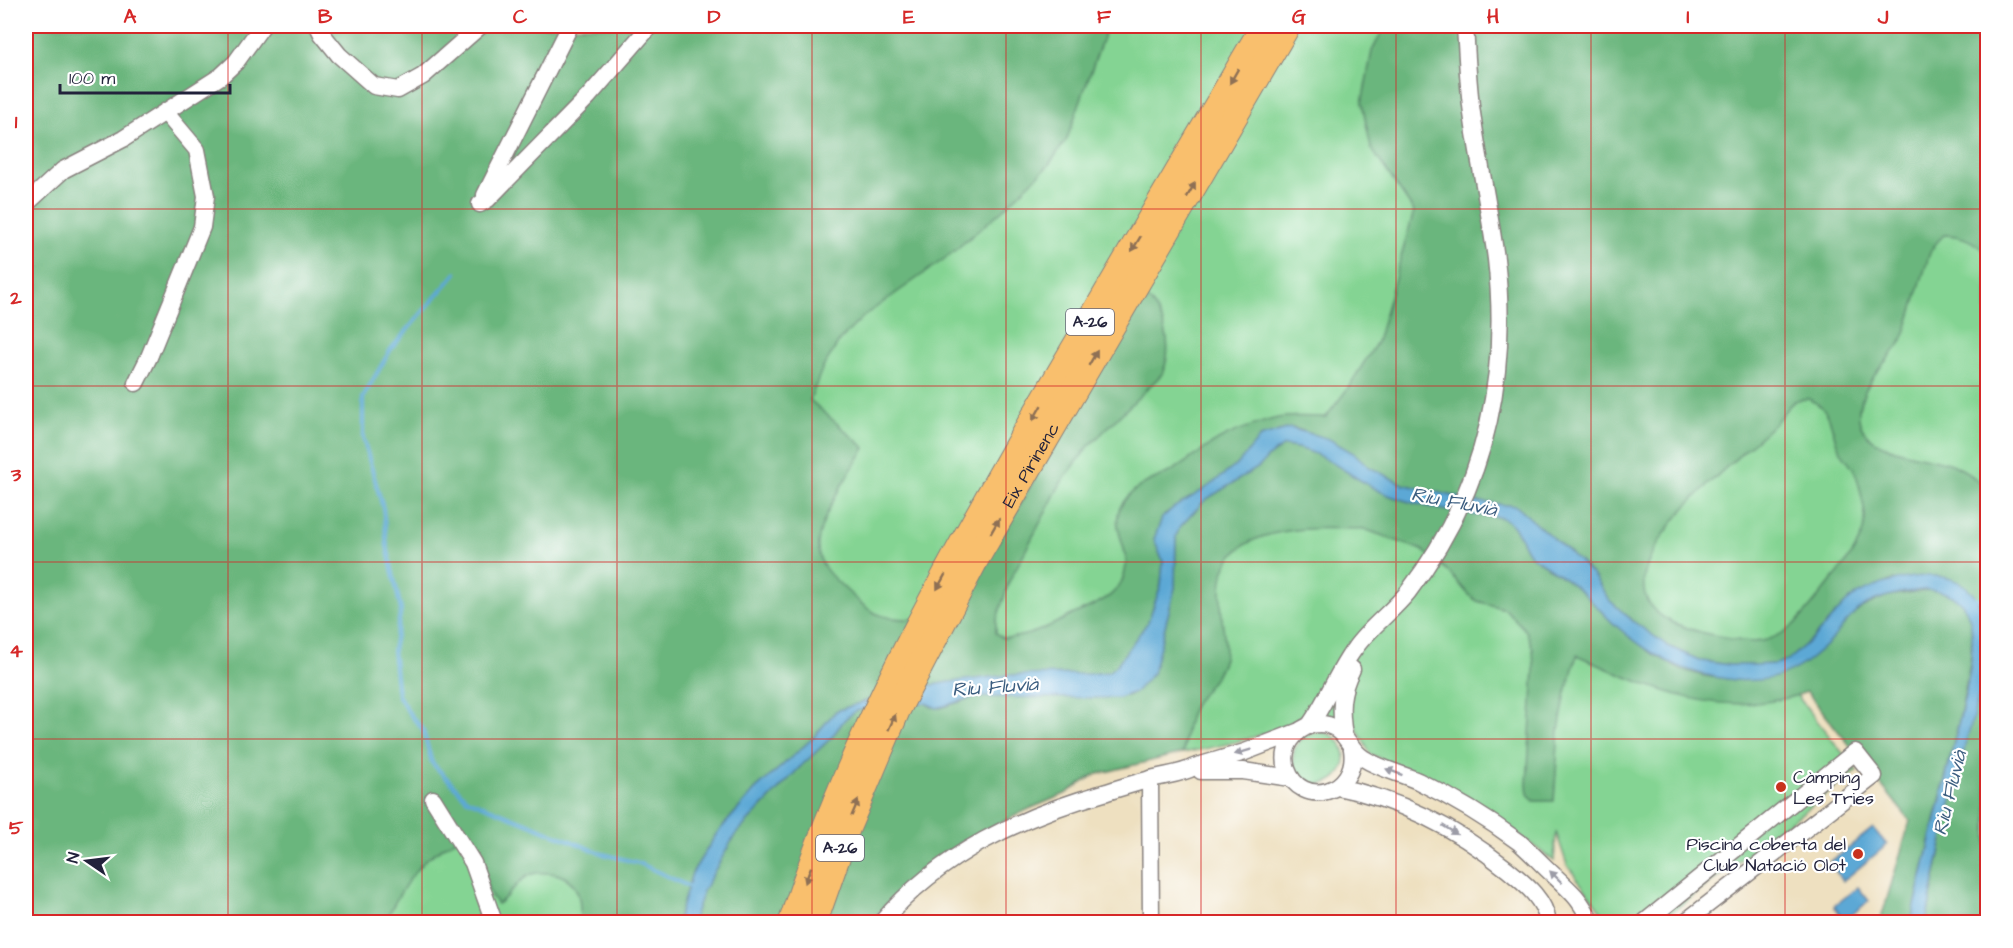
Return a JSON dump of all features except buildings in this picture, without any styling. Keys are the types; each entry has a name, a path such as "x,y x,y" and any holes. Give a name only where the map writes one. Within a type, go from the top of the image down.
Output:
{"highway":[{"name":"Eix Pirinenc","path":"814,922 847,828 857,778 881,698 920,620 975,520 1264,26"},
{"name":"Eix Pirinenc","path":"792,922 822,838 897,710 981,550 1287,26"}],"street":[{"path":"26,204 63,170 123,139 229,69 262,26"},
{"path":"318,26 339,55 374,86 398,90 423,76 480,26"},
{"path":"570,26 480,204 488,199 588,97 650,26"},
{"path":"1383,619 1357,660 1345,685 1340,704 1352,766 1344,782 1337,787 1312,792 1297,784 1287,771 1285,754 1287,746 1303,729 1354,648 1383,619 1414,582 1446,535 1465,497 1483,445 1495,391 1499,344 1496,259 1472,118 1465,26"},
{"path":"136,383 202,227 206,196 196,150 165,112"},
{"path":"1188,771 1303,729 1328,725 1373,764 1417,781 1463,805 1521,843 1575,897 1592,922"},
{"path":"1645,922 1855,752 1874,776 1685,922"},
{"path":"882,922 896,905 952,860 993,835 1050,809 1150,779 1188,771 1243,771 1292,778"},
{"path":"1150,779 1151,922"},
{"path":"1337,787 1366,792 1443,825 1489,855 1526,885 1542,904 1548,922"},
{"path":"433,799 473,863 494,922"}],"green space":[{"path":"26,26 1107,26 1067,139 1048,166 999,213 947,257 864,316 840,340 822,369 810,400 865,448 828,511 819,537 819,554 826,570 862,604 884,616 917,619 962,614 987,560 1144,295 1152,303 1166,332 1167,354 1162,374 1088,447 1061,483 1009,582 996,622 996,633 1003,638 1039,631 1098,603 1114,592 1124,577 1126,566 1117,520 1119,512 1126,498 1143,484 1170,472 1217,441 1237,431 1284,417 1326,417 1348,388 1377,342 1414,211 1371,148 1362,103 1372,51 1385,26 1987,26 1987,254 1972,242 1956,236 1944,235 1935,245 1928,258 1902,340 1868,385 1861,401 1859,418 1864,432 1876,441 1891,448 1954,465 1972,476 1987,490 1987,922 1926,922 1947,821 1984,667 1985,620 1970,591 1892,580 1851,598 1814,637 1788,660 1775,664 1754,665 1730,665 1701,661 1668,646 1634,622 1609,600 1593,575 1579,561 1516,506 1479,502 1402,484 1369,467 1355,454 1329,440 1294,428 1278,431 1205,489 1165,514 1154,539 1163,562 1161,585 1148,622 1116,666 1108,672 1090,674 1009,675 950,682 896,691 836,711 813,738 755,790 717,833 692,873 677,922 580,922 579,899 574,886 564,877 550,873 535,873 527,876 497,904 463,835 435,853 418,868 399,896 386,922 26,922","holes":["1809,399 1818,404 1828,415 1836,442 1854,469 1858,482 1865,516 1864,527 1856,548 1797,622 1775,637 1762,641 1743,641 1702,632 1670,621 1649,603 1644,581 1651,556 1668,529 1689,504 1771,428 1792,403"]},
{"path":"670,26 1987,26 1987,622 1792,689 1857,771 1659,922 1609,922 1567,865 1556,832 1554,861 1469,798 1370,754 1353,721 1306,714 1277,729 1247,739 1183,753 1185,743 985,800 853,922 26,922 26,510"},
{"path":"1284,446 1299,448 1326,459 1391,496 1419,505 1472,515 1498,517 1508,521 1515,528 1530,555 1578,588 1612,622 1653,654 1683,670 1704,676 1737,680 1776,677 1863,607 1887,596 1930,590 1949,593 1958,599 1970,618 1972,636 1970,663 1961,711 1911,922 1880,922 1910,821 1807,692 1776,700 1746,704 1717,703 1661,690 1577,655 1566,692 1559,730 1554,801 1534,801 1528,794 1527,784 1534,669 1533,649 1526,631 1505,609 1477,601 1469,595 1447,570 1422,550 1364,529 1325,528 1280,532 1259,538 1241,547 1228,561 1221,589 1224,658 1218,673 1191,712 1183,753 1094,775 1065,794 964,841 924,867 871,922 692,922 703,891 735,835 831,738 845,719 856,711 896,702 925,703 941,708 975,697 1127,696 1135,692 1153,673 1175,588 1176,537 1179,528 1205,500 1259,467 1269,456"},
{"path":"1319,732 1333,736 1341,744 1345,758 1341,772 1333,780 1319,784 1305,780 1297,772 1293,758 1297,744 1305,736"}],"water":[{"name":"Riu Fluvià","path":"1290,428 1329,439 1355,454 1369,467 1402,484 1479,502 1516,506 1579,561 1593,575 1609,600 1634,622 1668,646 1701,661 1730,665 1775,664 1788,660 1814,637 1851,598 1867,590 1907,578 1928,576 1947,578 1964,585 1976,599 1984,619 1986,637 1983,674 1951,805 1926,922 1911,922 1971,665 1972,631 1966,609 1957,599 1944,592 1922,590 1883,597 1869,603 1850,617 1834,637 1812,657 1790,672 1778,676 1751,681 1700,674 1670,662 1641,646 1572,584 1530,555 1515,528 1508,521 1498,517 1472,515 1419,505 1391,496 1326,459 1299,448 1284,446 1269,456 1259,467 1205,500 1179,528 1176,537 1175,588 1153,673 1135,692 1118,698 975,697 937,708 925,703 896,702 856,711 845,719 831,738 735,835 703,891 692,922 677,922 692,873 717,833 755,790 813,738 836,711 896,691 950,682 1009,675 1090,674 1108,672 1116,666 1148,622 1161,585 1163,562 1154,539 1162,518 1238,464 1260,437"},
{"name":"Piscina coberta del Club Natació Olot","path":"1873,828 1887,845 1843,881 1829,863"},
{"path":"1858,887 1869,901 1845,920 1834,906"}],"waterway":[{"path":"456,273 391,349 363,397 363,438 383,508 387,546 401,610 393,650 398,695 423,730 432,763 467,799 603,854 639,863 692,888"},
{"path":"1973,598 1988,600"}],"place":[{"name":"Càmping Les Tries","path":"1781,787"},
{"name":"Piscina coberta del Club Natació Olot","path":"1858,854"}]}
